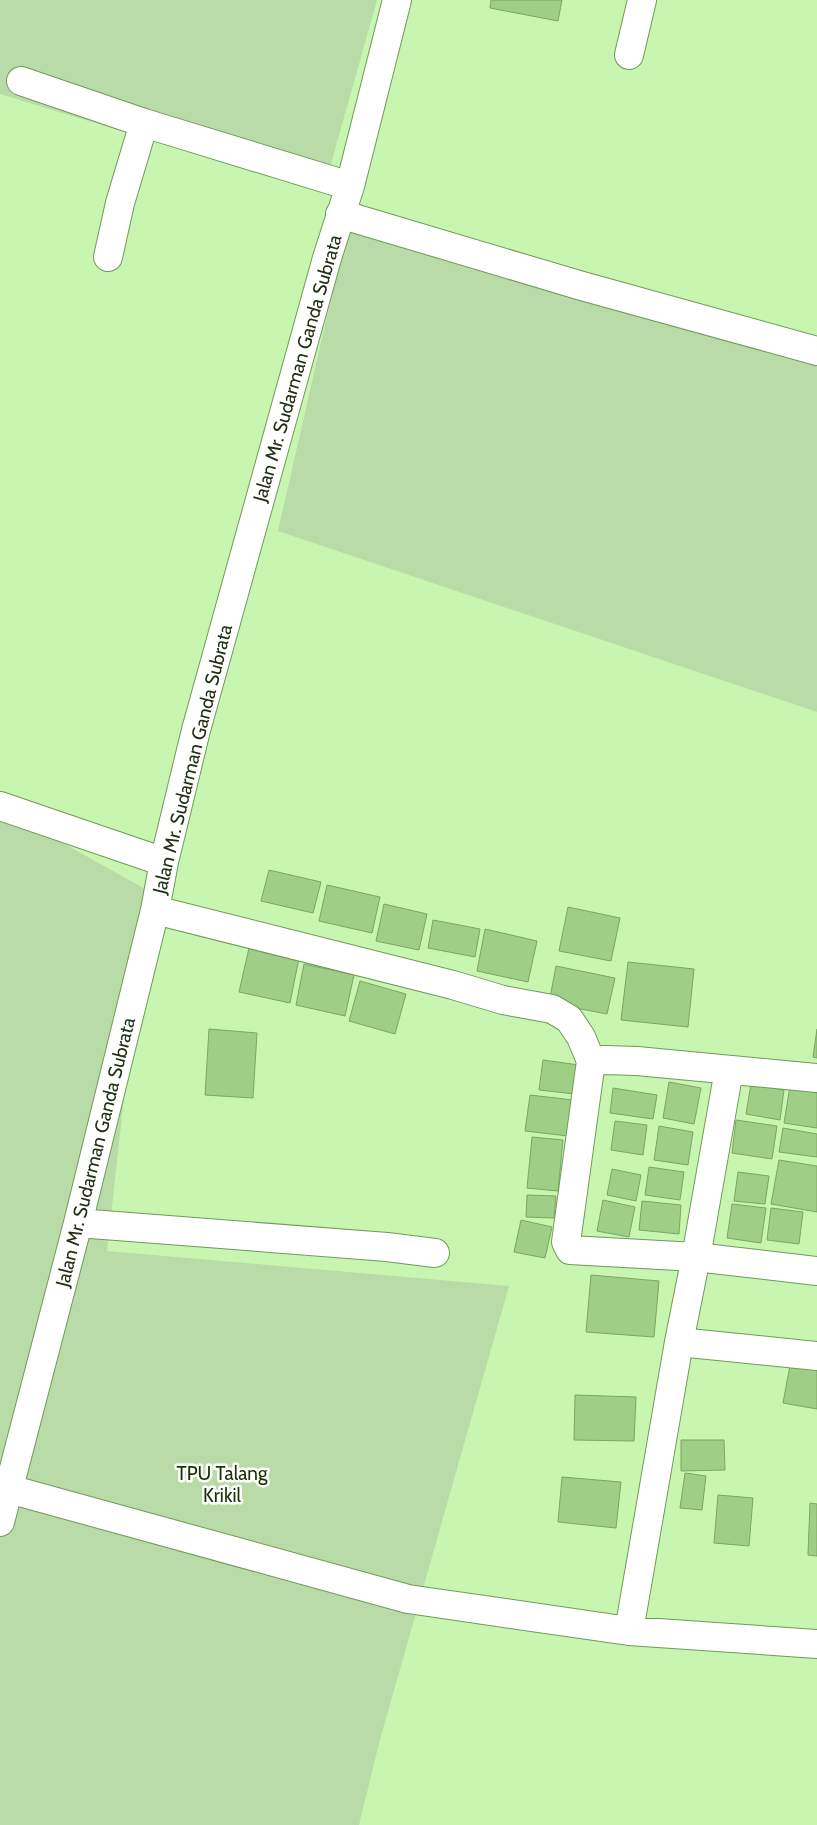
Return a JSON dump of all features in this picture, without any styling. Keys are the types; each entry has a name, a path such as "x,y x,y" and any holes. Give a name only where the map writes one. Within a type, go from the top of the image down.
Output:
{"street":[{"name":"Jalan Mr. Sudarman Ganda Subrata","path":"0,1522 78,1223 155,910 164,862 196,730 340,214 350,186 397,0"},
{"path":"629,55 642,0"},
{"path":"21,81 144,123 350,186"},
{"path":"108,257 120,203 144,123"},
{"path":"340,214 582,286 817,351"},
{"path":"0,806 164,862"},
{"path":"155,910 453,985 503,1000 552,1010 569,1020 581,1037 591,1061 566,1242 570,1250 696,1257 817,1271"},
{"path":"591,1061 637,1061 817,1078"},
{"path":"629,1631 729,1070"},
{"path":"78,1223 387,1247 435,1253"},
{"path":"679,1342 817,1356"},
{"path":"9,1489 408,1599 629,1631 817,1644"}],"green space":[{"path":"0,0 377,0 323,192 0,94"},
{"path":"350,215 817,352 817,712 278,531"},
{"name":"TPU Talang Krikil","path":"0,808 147,890 107,1251 509,1286 379,1743 359,1825 0,1825"}],"building":[{"path":"491,0 562,0 558,21 490,8"},
{"path":"269,870 321,882 313,913 261,901"},
{"path":"327,885 380,897 372,933 319,921"},
{"path":"384,904 427,914 419,950 376,941"},
{"path":"568,907 620,918 611,961 559,951"},
{"path":"433,920 480,929 475,957 428,948"},
{"path":"485,929 537,941 528,982 477,971"},
{"path":"249,948 299,958 290,1003 239,992"},
{"path":"628,962 694,969 688,1027 621,1020"},
{"path":"304,964 354,975 345,1016 296,1005"},
{"path":"556,966 615,978 607,1014 549,1003"},
{"path":"360,981 406,994 395,1034 349,1021"},
{"path":"209,1029 257,1033 253,1098 205,1095"},
{"path":"817,1029 817,1058 813,1057"},
{"path":"543,1060 579,1065 575,1094 539,1090"},
{"path":"791,1080 817,1085 817,1128 784,1123"},
{"path":"669,1082 701,1088 694,1124 663,1118"},
{"path":"751,1084 784,1090 780,1120 746,1114"},
{"path":"613,1088 657,1095 653,1119 610,1113"},
{"path":"530,1095 573,1100 568,1136 525,1131"},
{"path":"736,1120 777,1126 772,1159 732,1153"},
{"path":"615,1121 647,1125 643,1155 611,1150"},
{"path":"659,1126 693,1132 688,1165 654,1160"},
{"path":"783,1128 817,1134 817,1157 779,1152"},
{"path":"532,1137 563,1140 558,1191 527,1188"},
{"path":"779,1160 817,1166 817,1212 771,1204"},
{"path":"649,1167 684,1172 680,1200 645,1195"},
{"path":"612,1169 641,1175 636,1201 607,1195"},
{"path":"738,1172 769,1176 765,1204 734,1201"},
{"path":"527,1195 556,1196 554,1218 526,1217"},
{"path":"603,1200 635,1207 629,1237 597,1231"},
{"path":"642,1201 681,1205 679,1234 639,1230"},
{"path":"732,1204 766,1208 761,1243 727,1238"},
{"path":"771,1208 803,1212 799,1244 767,1240"},
{"path":"521,1220 552,1227 545,1258 514,1252"},
{"path":"591,1275 659,1281 654,1337 586,1332"},
{"path":"791,1360 817,1365 817,1409 783,1403"},
{"path":"575,1395 636,1397 634,1441 574,1440"},
{"path":"681,1440 724,1440 725,1470 681,1471"},
{"path":"685,1473 706,1476 702,1510 680,1508"},
{"path":"562,1477 621,1482 616,1528 558,1522"},
{"path":"718,1495 753,1498 749,1546 714,1543"},
{"path":"810,1503 817,1504 817,1556 808,1555"}]}
